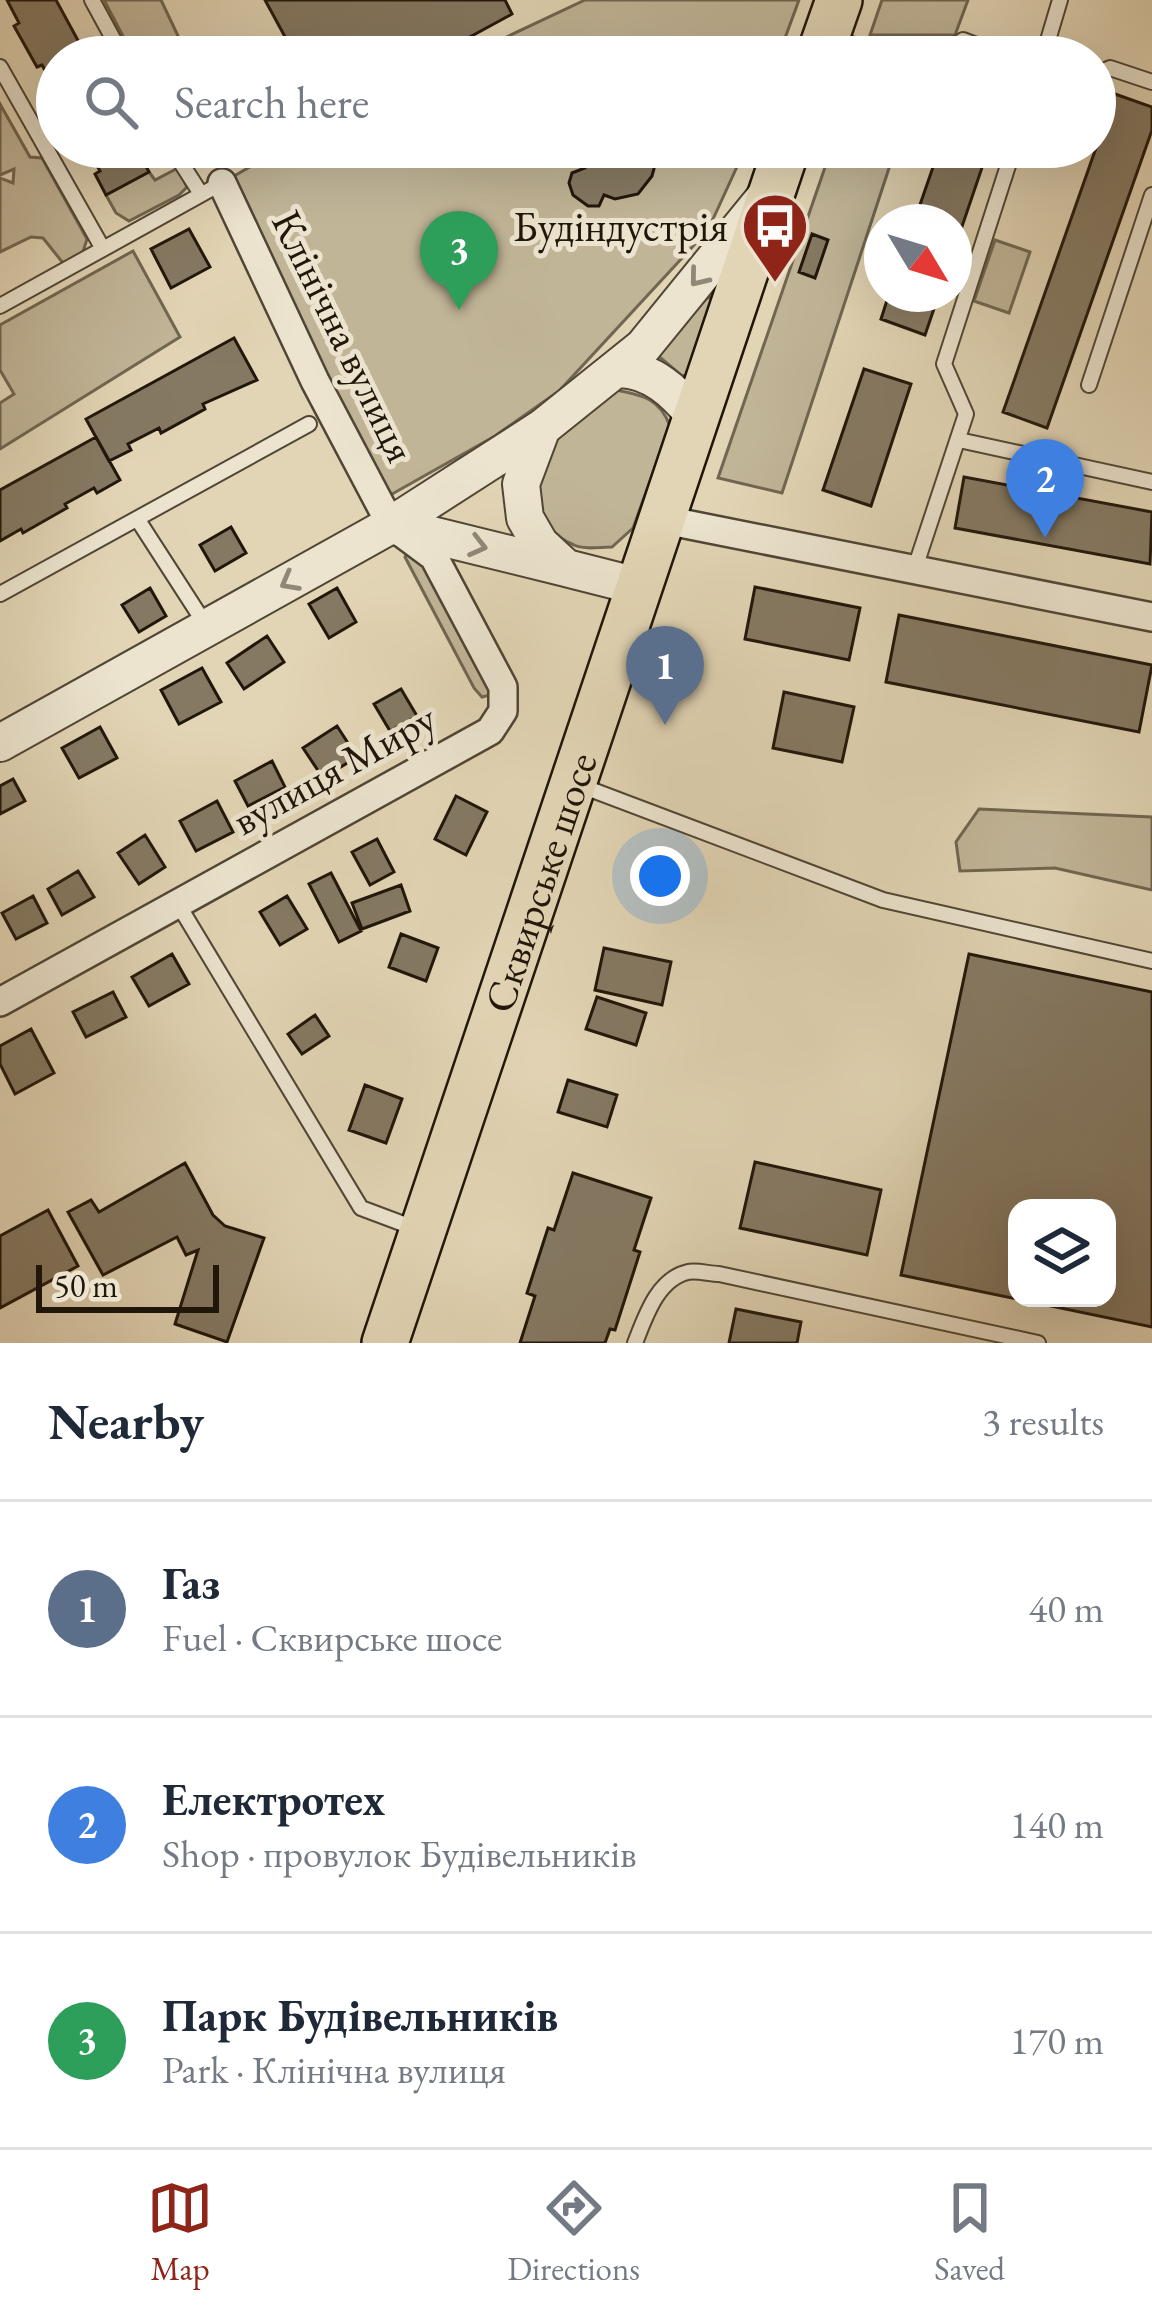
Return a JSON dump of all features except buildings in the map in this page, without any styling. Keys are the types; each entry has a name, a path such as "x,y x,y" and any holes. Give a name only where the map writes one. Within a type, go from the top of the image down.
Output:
{"main road":[{"name":"Сквирське шосе","path":"385,1343 780,168"}],"street":[{"path":"0,743 391,525 542,428 643,347 779,168"},
{"name":"Клінічна вулиця","path":"212,188 391,525"},
{"path":"620,369 634,369 664,384 695,416"},
{"path":"542,428 521,484 525,518 540,544 566,568"},
{"path":"660,519 1152,617"},
{"path":"391,525 637,586"},
{"name":"вулиця Миру","path":"0,1002 490,730 503,711 503,687 448,576 424,547 391,525"}],"lane":[{"path":"92,0 112,36"},
{"path":"1049,36 1060,0"},
{"path":"0,67 36,131"},
{"path":"1116,70 1152,82"},
{"path":"57,168 103,249"},
{"path":"0,306 212,188 192,168"},
{"path":"915,568 965,414 944,364 1007,168"},
{"path":"1089,385 1152,195"},
{"path":"0,594 309,424"},
{"path":"959,440 1152,482"},
{"path":"139,520 207,628"},
{"path":"572,783 623,798 883,900 1152,962"},
{"path":"178,904 362,1208 422,1230"},
{"path":"635,1343 650,1306 686,1272 719,1274 1038,1343"}],"shaded area":[{"path":"104,0 161,0 178,36 123,36"},
{"path":"585,0 799,0 786,36 509,36"},
{"path":"882,0 968,0 955,35 870,35"},
{"path":"0,104 30,157 36,158 36,168 48,168 87,239 83,252 63,263 43,238 31,237 0,252 0,178 13,183 14,169 0,175"},
{"path":"178,168 187,187 129,221 116,213 106,195 149,172 155,180"},
{"path":"248,168 736,168 708,230 559,391 495,436 378,502 222,183"},
{"path":"825,168 889,168 877,204 864,204 864,244 782,493 718,478"},
{"path":"995,240 1030,252 1009,313 974,301"},
{"path":"133,251 180,337 0,449 0,403 14,394 0,370 0,325"},
{"path":"714,297 687,375 682,376 656,354 707,298"},
{"path":"616,390 649,400 670,426 633,528 612,547 578,547 560,537 542,512 541,466 559,430"},
{"path":"410,549 418,550 493,685 490,695 482,697 474,688 405,557"},
{"path":"979,809 1152,817 1152,890 1055,868 960,871 956,842"}],"place":[{"name":"Будіндустрія","path":"775,285"},
{"name":"Парк Будівельників","path":"459,310"},
{"name":"Електротех","path":"1045,538"},
{"name":"Газ","path":"665,725"}]}
